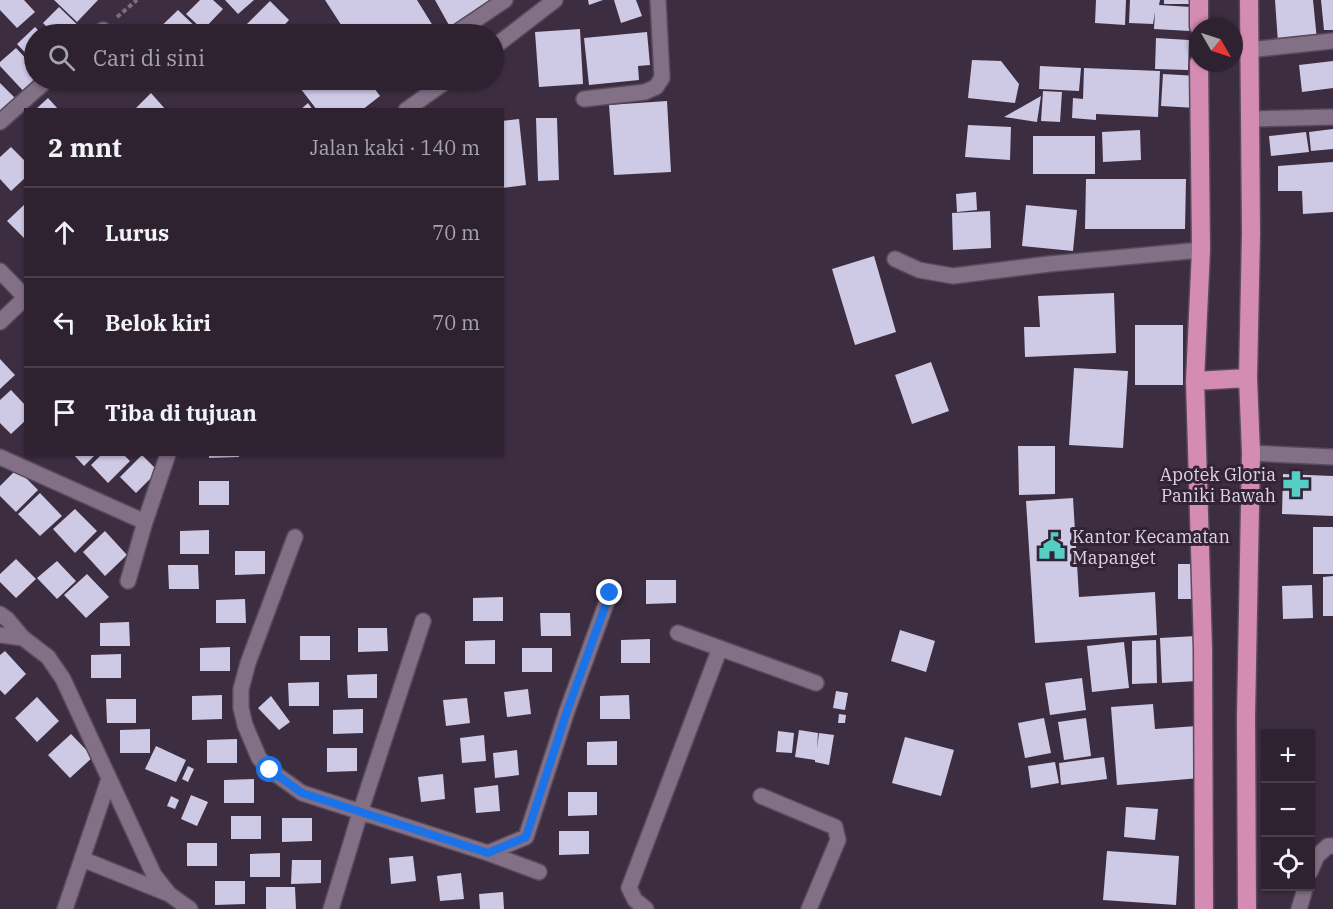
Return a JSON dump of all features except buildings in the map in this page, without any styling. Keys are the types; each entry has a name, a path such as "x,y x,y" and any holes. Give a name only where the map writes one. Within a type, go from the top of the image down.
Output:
{"highway":[{"path":"1199,0 1199,18"},
{"path":"1247,909 1246,717 1251,453 1248,378 1251,233 1249,0"},
{"path":"1199,72 1202,250 1195,381 1203,649 1204,909"},
{"path":"1195,381 1248,378"}],"street":[{"path":"469,24 505,0"},
{"path":"504,38 555,0"},
{"path":"584,99 645,92 656,87 662,78 658,0"},
{"path":"1248,51 1333,41"},
{"path":"0,122 35,90"},
{"path":"409,108 434,90"},
{"path":"1249,119 1333,117"},
{"path":"895,259 919,270 953,276 1049,264 1202,250"},
{"path":"0,271 24,297"},
{"path":"0,322 24,299"},
{"path":"1251,453 1333,457"},
{"path":"128,581 167,456"},
{"path":"0,457 145,522"},
{"path":"295,537 248,663 241,689 241,708 252,744 260,758 270,770 302,793 488,853 539,872"},
{"path":"488,853 526,837 567,711 610,593"},
{"path":"0,614 23,638 48,657 63,679 154,875 169,894"},
{"path":"331,909 423,621"},
{"path":"678,633 816,682"},
{"path":"0,635 23,638"},
{"path":"646,909 635,900 629,888 720,648"},
{"path":"65,909 109,779"},
{"path":"761,796 835,827 838,840 809,909"},
{"path":"1315,861 1317,856 1328,846 1333,846"},
{"path":"82,859 169,894 190,909"},
{"path":"1299,909 1304,891"}],"path":[{"path":"109,24 137,0"}],"place":[{"name":"Apotek Gloria Paniki Bawah","path":"1296,484"},
{"name":"Kantor Kecamatan Mapanget","path":"1052,546"}],"route":[{"path":"270,770 302,793 488,853 526,837 567,711 610,593"}]}
